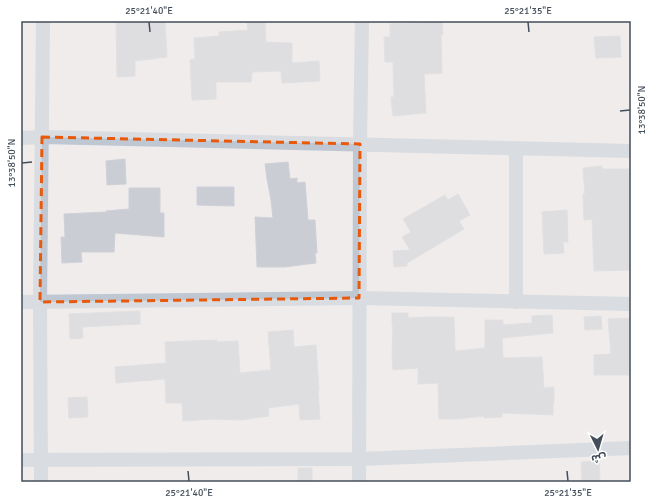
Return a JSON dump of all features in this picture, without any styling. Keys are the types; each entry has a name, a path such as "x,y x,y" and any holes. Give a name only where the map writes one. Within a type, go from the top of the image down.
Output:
{"street":[{"path":"42,482 40,302 43,21"},
{"path":"359,482 362,21"},
{"path":"21,138 42,137 631,151"},
{"path":"516,148 516,302"},
{"path":"21,302 359,298 631,304"},
{"path":"21,460 359,459 631,448"}],"highlighted area":[{"path":"42,137 360,144 359,298 40,302"}],"building":[{"path":"116,21 165,21 167,57 135,61 135,76 117,77"},
{"path":"265,22 266,42 292,43 292,63 319,61 320,81 282,83 281,71 252,72 251,82 216,82 216,99 192,100 190,60 195,59 194,38 219,36 219,32 248,30 247,23"},
{"path":"442,22 442,73 424,74 426,113 393,116 391,97 394,97 393,62 385,62 384,37 390,37 390,24"},
{"path":"620,36 621,57 596,58 594,37"},
{"path":"125,159 126,184 107,185 106,161"},
{"path":"288,162 290,179 297,178 297,183 305,182 308,220 315,220 317,253 315,253 316,263 285,267 257,267 255,217 273,218 265,164"},
{"path":"602,166 602,169 631,169 631,270 594,271 592,219 584,220 583,194 585,194 583,168"},
{"path":"197,187 234,187 234,206 197,205"},
{"path":"129,188 160,188 160,213 164,213 164,237 115,233 114,252 81,252 82,262 62,263 61,237 65,237 64,214 106,212 129,209"},
{"path":"458,194 470,215 459,221 464,229 407,263 407,266 394,267 393,251 410,250 402,237 411,232 403,219 445,195 448,200"},
{"path":"567,210 568,242 563,242 564,253 544,254 542,212"},
{"path":"140,311 140,324 82,327 83,338 70,339 69,314"},
{"path":"392,313 408,313 408,318 454,317 455,351 485,348 485,320 503,320 503,325 532,323 532,316 552,315 553,333 502,338 503,358 542,357 544,388 554,387 553,415 502,413 502,417 484,418 484,416 439,419 438,383 418,384 418,368 393,370"},
{"path":"601,316 602,329 585,330 584,317"},
{"path":"631,318 631,375 594,375 594,355 611,354 608,319"},
{"path":"293,330 294,347 316,345 320,419 300,420 299,404 268,408 269,416 241,420 213,419 183,421 182,403 166,403 165,379 116,383 115,367 166,363 165,342 217,340 217,342 238,341 240,373 271,370 268,332"},
{"path":"87,397 88,417 69,418 68,398"},
{"path":"599,461 600,482 582,482 581,462"},
{"path":"298,468 312,468 312,482 298,482"}]}
